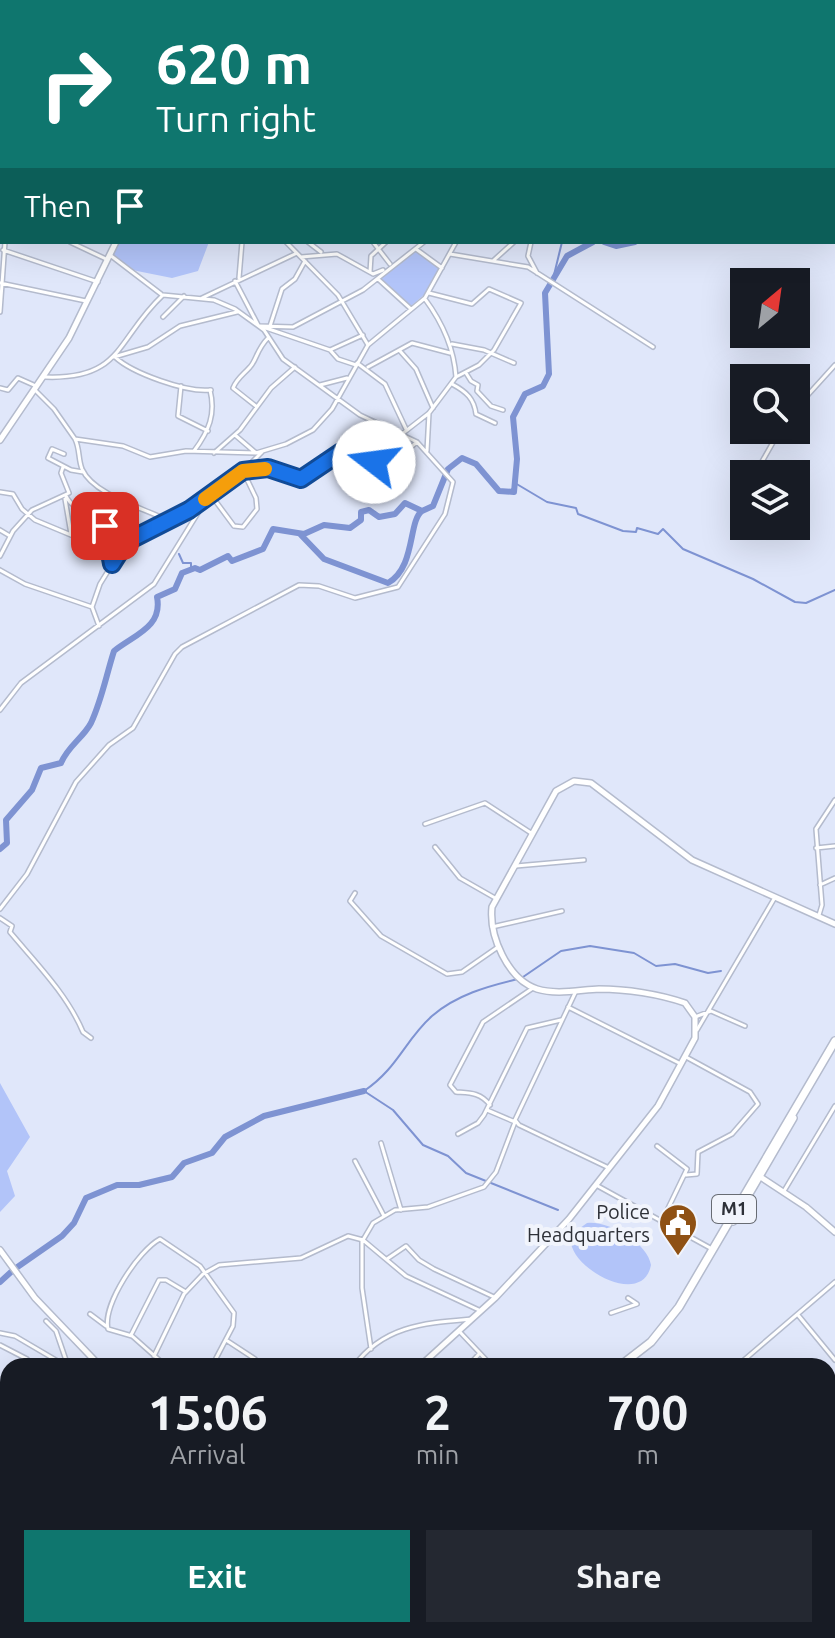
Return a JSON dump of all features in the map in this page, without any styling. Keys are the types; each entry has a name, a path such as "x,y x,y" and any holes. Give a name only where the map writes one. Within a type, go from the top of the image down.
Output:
{"highway":[{"name":"M1","path":"630,1358 651,1342 672,1317 835,1041"},
{"name":"M1","path":"638,1358 655,1343 682,1309 757,1174 835,1047"}],"street":[{"path":"0,312 4,244"},
{"path":"75,244 109,258 163,295 220,301 259,326 330,350 338,359 368,367 387,386 406,429"},
{"path":"0,440 45,377 88,302 115,244"},
{"path":"0,909 27,874 76,782 109,745 133,728 166,666 182,647 299,585 319,586 355,598 382,594 398,587 445,514 452,490 451,478 427,451 417,442 375,424 275,352 237,280 242,244"},
{"path":"288,244 342,301 368,345"},
{"path":"310,244 322,254"},
{"path":"374,244 391,265"},
{"path":"370,272 370,259 382,244"},
{"path":"259,326 293,327 377,279 422,244"},
{"path":"75,439 123,446 150,457 194,451 256,453 286,444 313,430 338,398 368,345 425,298 455,244"},
{"path":"494,260 512,244"},
{"path":"531,244 528,256 537,273 548,284 573,293 653,347"},
{"path":"416,249 442,268"},
{"path":"3,250 98,282"},
{"path":"202,298 297,253"},
{"path":"303,259 322,254 344,256 370,272 386,269"},
{"path":"450,254 494,260 537,273"},
{"path":"270,326 282,289 295,279 303,259"},
{"path":"377,279 411,309"},
{"path":"2,283 88,302"},
{"path":"400,435 433,409 456,377 491,354 521,302 489,289 472,304 429,293"},
{"path":"45,377 97,371 114,356 163,295"},
{"path":"163,317 184,296"},
{"path":"425,298 452,344 450,353 456,377"},
{"path":"114,356 148,347 180,326 238,312"},
{"path":"330,350 363,335"},
{"path":"257,407 233,388 240,375 253,364 257,349 268,338"},
{"path":"368,367 412,343 450,353"},
{"path":"452,344 514,363"},
{"path":"400,351 416,369 433,409"},
{"path":"114,356 144,373 181,386 210,390 214,410 208,431 194,451"},
{"path":"810,393 835,365"},
{"path":"214,454 235,435 271,388 295,367"},
{"path":"466,373 471,381 477,383 477,391 485,400 503,410"},
{"path":"320,385 348,377"},
{"path":"0,388 8,390 18,378 36,388 75,439 83,472"},
{"path":"452,384 469,395 476,406 476,414 495,423"},
{"path":"181,386 178,416 208,431"},
{"path":"427,451 429,413"},
{"path":"235,435 256,453"},
{"path":"243,471 268,468 301,479 341,452 388,466 417,442"},
{"path":"64,454 52,449 48,454 49,460 83,472 108,496 125,543"},
{"path":"99,626 92,607 100,584 125,543 206,499 243,471 262,451"},
{"path":"0,556 10,536 35,508 66,496 70,490 61,473 63,467"},
{"path":"211,495 234,526 243,527 257,509 256,498 243,471"},
{"path":"0,492 13,494 39,523 107,550"},
{"path":"66,496 71,534"},
{"path":"66,496 69,502 98,516 108,531 107,550 112,564"},
{"path":"108,496 119,496 165,519"},
{"path":"0,710 21,683 74,640 99,626 154,584 206,499"},
{"path":"0,530 10,536"},
{"path":"0,570 25,584 92,607"},
{"path":"533,988 513,969 498,947 492,927 495,898 556,791 568,783 585,781 692,860 835,924"},
{"path":"819,915 817,825 835,800"},
{"path":"425,824 485,803 531,833"},
{"path":"816,848 835,846"},
{"path":"435,847 460,878 495,898"},
{"path":"512,867 584,860"},
{"path":"820,885 835,878"},
{"path":"355,893 350,901 363,911 377,933 443,972 462,972 498,947"},
{"path":"429,1358 495,1298 596,1185 658,1106 686,1057 706,1010 721,992 776,896"},
{"path":"492,927 562,911"},
{"path":"0,918 12,926 10,932 23,941 38,969 63,994 79,1016 83,1032 91,1038"},
{"path":"609,1168 488,1108 471,1091 456,1092 450,1085 483,1022 533,988 611,990 687,1004 695,1017 696,1032"},
{"path":"371,1349 362,1288 362,1240 373,1223 384,1216 401,1210 428,1207 481,1189 496,1172 516,1112 576,991"},
{"path":"568,1007 682,1065"},
{"path":"695,1017 706,1010"},
{"path":"706,1010 745,1026"},
{"path":"458,1134 478,1123 488,1108 527,1028 561,1020"},
{"path":"686,1057 730,1085 750,1092 758,1102 756,1111 732,1134 698,1152 697,1174 686,1175"},
{"path":"784,1191 835,1106"},
{"path":"381,1143 401,1210"},
{"path":"657,1146 686,1167 686,1175 661,1223"},
{"path":"355,1161 384,1216"},
{"path":"757,1174 784,1191 835,1232"},
{"path":"596,1185 712,1250"},
{"path":"154,1356 186,1292 206,1273 219,1265 301,1258 348,1236 362,1240 406,1276 481,1311"},
{"path":"106,1327 120,1286 157,1240 194,1261 234,1313 235,1322 216,1358"},
{"path":"387,1259 406,1246 419,1260 434,1269 495,1298"},
{"path":"0,1250 35,1298 92,1358"},
{"path":"132,1336 159,1280 166,1280 186,1292"},
{"path":"748,1358 835,1282"},
{"path":"611,1313 637,1304 628,1298"},
{"path":"90,1314 124,1337 132,1336 156,1358"},
{"path":"798,1315 833,1358"},
{"path":"362,1358 392,1332 472,1319"},
{"path":"46,1321 56,1331 64,1358"},
{"path":"459,1331 485,1358"},
{"path":"0,1333 15,1336 53,1358"},
{"path":"226,1340 253,1358"},
{"path":"0,1345 25,1358"},
{"path":"475,1358 480,1353"}],"shaded area":[{"path":"118,244 208,244 198,271 172,278 127,268 112,253"},
{"path":"417,251 439,269 425,294 411,306 380,279"},
{"path":"0,1083 30,1137 7,1171 15,1196 0,1212"},
{"path":"587,1223 616,1229 635,1241 651,1265 645,1277 636,1283 623,1284 596,1273 584,1264 571,1243 576,1231"}],"waterway":[{"path":"553,279 562,244"},
{"path":"0,849 7,843 6,820 32,790 41,768 61,763 91,723 114,651 151,623 156,616 157,597 175,589 182,573 195,568 200,570 228,556 232,561 263,549 273,529 304,534 324,525 350,528 361,520 361,512 369,510 379,517 395,514 405,503 422,511 433,506 448,469 462,458 476,464 499,491 514,492 517,459 513,417 525,394 543,386 549,374 545,293 567,256 589,244"},
{"path":"610,244 626,244"},
{"path":"515,483 547,502 576,508 578,514 623,531 636,532 637,528 658,534 663,529 683,549 753,579 795,602 806,603 835,590"},
{"path":"300,534 324,559 388,583 403,566 422,511"},
{"path":"179,554 183,563 191,563 191,569"},
{"path":"523,977 561,951 590,946 634,953 656,966 675,964 708,973 721,971"},
{"path":"364,1091 385,1073 423,1025 441,1009 473,992 518,979"},
{"path":"364,1091 393,1110 423,1145 448,1156 466,1173 558,1210"},
{"path":"16,1268 62,1236 74,1223 86,1198 117,1185 139,1185 172,1177 184,1163 212,1153 225,1137 264,1116 364,1091"},
{"path":"0,1282 11,1272"}],"slow traffic":[{"path":"205,499 243,471 265,469"}],"place":[{"name":"Police Headquarters","path":"678,1257"}],"route":[{"path":"105,526 112,564 126,542 162,521 189,510 243,471 268,468 301,479 329,457 341,452 374,462"}]}
